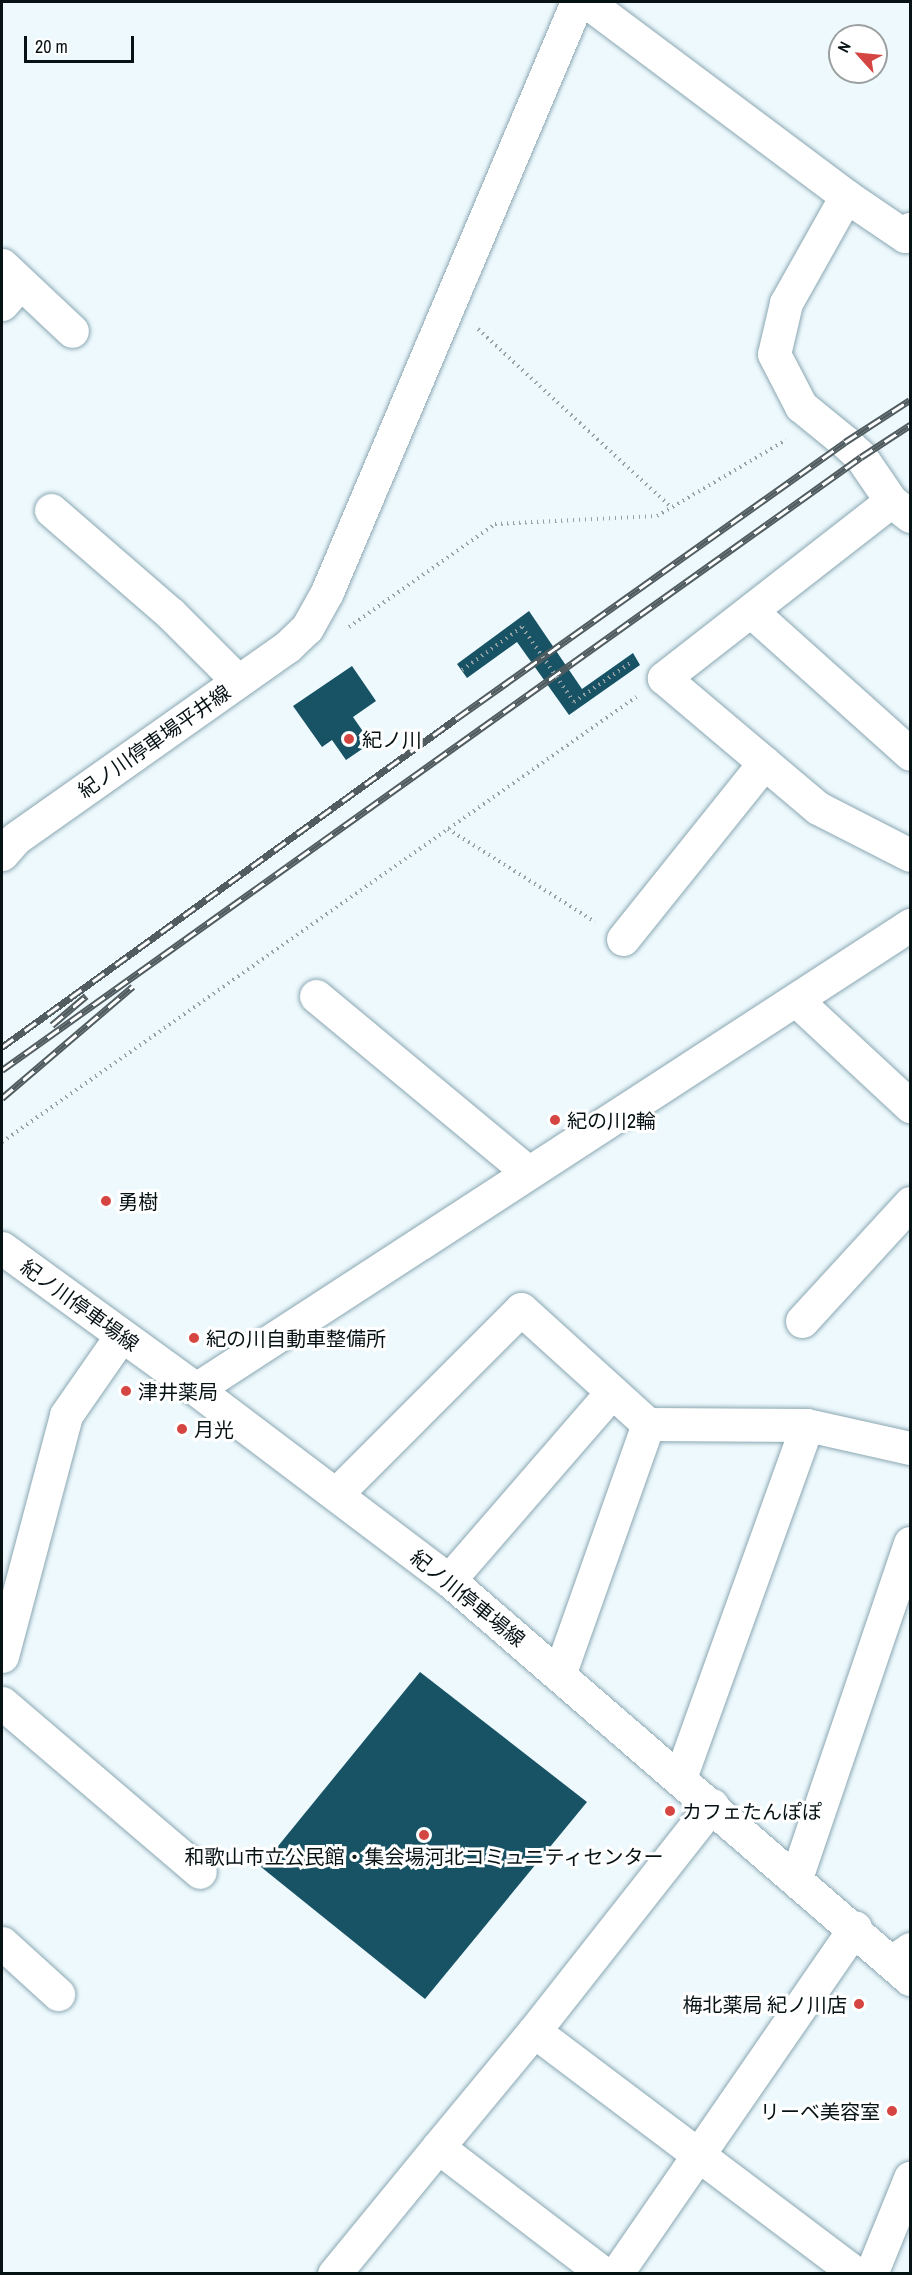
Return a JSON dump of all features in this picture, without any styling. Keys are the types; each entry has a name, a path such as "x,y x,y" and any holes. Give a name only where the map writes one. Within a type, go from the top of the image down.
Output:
{"street":[{"path":"570,5 905,236 910,229"},
{"name":"紀ノ川停車場平井線","path":"6,840 287,647 307,628 327,592 449,303 570,5"},
{"path":"846,196 786,303 774,354 801,406 861,457 901,509 752,612 664,678 818,808 910,855"},
{"path":"8,284 72,331"},
{"path":"51,510 170,613 238,681"},
{"path":"752,612 910,754"},
{"path":"622,939 764,763"},
{"path":"196,1389 910,925"},
{"path":"316,996 528,1172"},
{"path":"796,1000 910,1106"},
{"path":"802,1321 910,1203"},
{"name":"紀ノ川停車場線","path":"2,1248 337,1493 449,1580 855,1928 906,1962"},
{"path":"337,1493 521,1310 648,1424 807,1425 910,1448"},
{"path":"2,1656 66,1415 121,1336"},
{"path":"449,1580 612,1392"},
{"path":"560,1673 648,1424"},
{"path":"680,1778 807,1425"},
{"path":"796,1878 910,1543"},
{"path":"2,1703 200,1872"},
{"path":"347,2269 438,2147 534,2031 712,1805"},
{"path":"616,2274 855,1928"},
{"path":"2,1943 58,1994"},
{"path":"534,2031 857,2274"},
{"path":"438,2147 604,2274"},
{"path":"871,2274 910,2178"}],"path":[{"path":"449,303 671,507"},
{"path":"307,628 324,645 495,524 657,516 819,421"},
{"path":"462,670 522,627 574,702 636,659"},
{"path":"2,1142 664,678"},
{"path":"448,829 622,939"}],"building":[{"path":"529,611 582,689 633,653 640,665 569,715 517,642 467,678 457,664"},
{"path":"352,666 376,701 353,717 371,743 346,760 332,740 322,747 293,706"},
{"name":"和歌山市立公民館・集会場河北コミュニティセンター","path":"420,1672 587,1802 425,1999 261,1867"}],"railway":[{"path":"2,1047 457,718 845,442 910,400"},
{"path":"2,1070 861,457 910,425"},
{"path":"2,1098 133,986"},
{"path":"52,1025 86,996"}],"place":[{"name":"紀ノ川","path":"349,739"},
{"name":"紀の川2輪","path":"555,1120"},
{"name":"勇樹","path":"106,1201"},
{"name":"紀の川自動車整備所","path":"194,1338"},
{"name":"津井薬局","path":"126,1391"},
{"name":"月光","path":"182,1429"},
{"name":"カフェたんぽぽ","path":"670,1811"},
{"name":"和歌山市立公民館・集会場河北コミュニティセンター","path":"424,1835"},
{"name":"梅北薬局 紀ノ川店","path":"859,2004"},
{"name":"リーベ美容室","path":"892,2111"}]}
